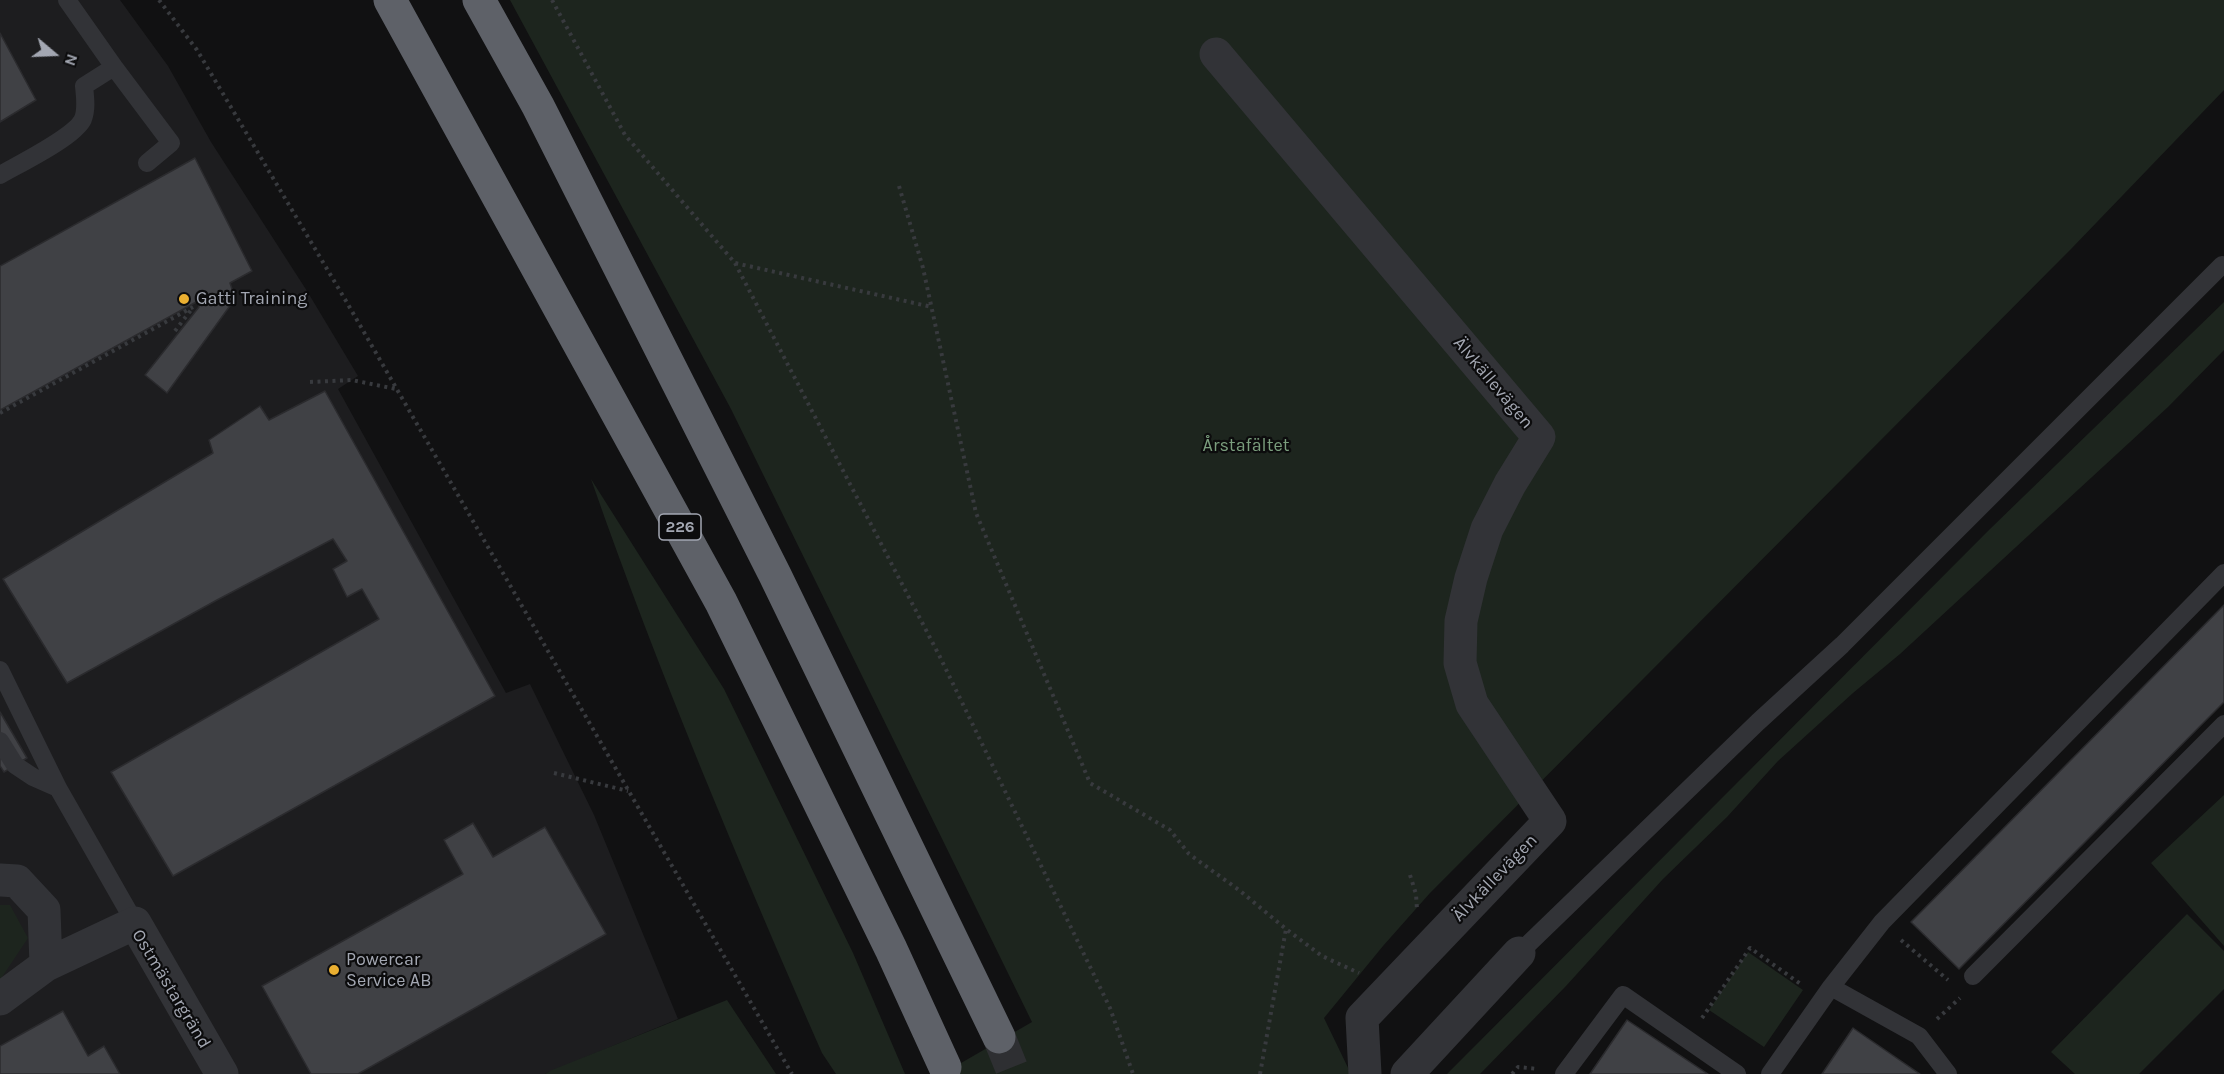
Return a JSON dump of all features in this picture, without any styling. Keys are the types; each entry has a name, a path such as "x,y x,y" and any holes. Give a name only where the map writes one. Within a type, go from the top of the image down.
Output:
{"highway":[{"name":"226","path":"390,0 721,602 881,928 945,1067"},
{"path":"479,0 538,106 770,564 999,1037"}],"street":[{"name":"Älvkällevägen","path":"1216,54 1539,437 1510,484 1487,529 1471,578 1461,621 1460,663 1472,704 1550,821 1362,1018 1365,1074"},
{"path":"0,880 17,881 44,910 46,965"},
{"name":"Ostmästargränd","path":"0,999 46,965 135,923 222,1074"},
{"path":"1407,1074 1519,953"}],"lane":[{"path":"67,0 171,143 147,163"},
{"path":"0,175 73,132 82,119 85,107 84,86 114,67"},
{"path":"1519,953 1758,722 1842,645 2222,265"},
{"path":"1770,1074 1827,993 1882,922 2224,573"},
{"path":"0,670 58,788 135,923"},
{"path":"1973,976 2224,724"},
{"path":"0,741 15,765 33,777 58,788"},
{"path":"1827,993 1919,1036 1948,1074"},
{"path":"1564,1074 1623,995 1737,1074"}],"path":[{"path":"159,0 197,50 397,389 792,1074"},
{"path":"552,0 626,135 735,263 940,657 1110,1008 1133,1074"},
{"path":"899,186 923,268 975,513 1090,783 1170,830 1189,854 1239,890 1322,956 1360,973"},
{"path":"735,263 932,307"},
{"path":"0,413 193,307 175,332"},
{"path":"310,382 352,380 397,389"},
{"path":"554,773 629,791"},
{"path":"1410,875 1416,894 1418,914"},
{"path":"1882,922 1964,994"},
{"path":"1260,1074 1286,929"},
{"path":"1687,1039 1750,948 1827,993"},
{"path":"1919,1036 1964,994 1973,976"}],"shaded area":[{"path":"0,0 120,0 168,66 211,142 307,291 358,376 338,389 506,693 530,684 594,815 678,1019 545,1074 0,1074"}],"green space":[{"name":"Årstafältet","path":"510,0 2224,0 2224,90 2072,248 1430,893 1324,1018 1351,1074 942,1074 1032,1022 731,409"},
{"path":"2224,302 2224,350 2168,407 1900,654 1778,761 1727,817 1663,879 1566,986 1480,1074 1447,1074 1990,529"},
{"path":"591,479 724,689 853,953 905,1074 836,1074 822,1053 701,768 644,624"},
{"path":"2224,795 2224,946 2151,863"},
{"path":"0,905 10,905 28,938 0,980"},
{"path":"2187,914 2224,951 2224,989 2139,1074 2075,1074 2051,1052"},
{"path":"1748,952 1803,990 1764,1047 1709,1010"},
{"path":"727,1000 776,1074 545,1074 552,1070"}],"building":[{"path":"0,33 36,100 0,122"},
{"path":"195,158 252,271 230,283 232,303 167,393 145,375 199,307 198,301 0,410 0,266"},
{"path":"325,391 495,696 173,876 111,772 379,619 362,589 347,597 333,569 347,561 333,539 67,683 3,579 213,453 209,440 260,406 269,420"},
{"path":"2224,605 2224,702 1959,969 1911,922"},
{"path":"0,712 27,758 4,772 0,766"},
{"path":"473,823 493,857 545,827 606,934 358,1074 311,1074 262,986 463,874 444,840"},
{"path":"63,1011 88,1056 104,1046 120,1074 0,1074 0,1046"},
{"path":"1627,1020 1708,1074 1590,1074"},
{"path":"1853,1028 1920,1074 1822,1074"}],"tunnel":[{"path":"999,1037 1014,1074"}],"place":[{"name":"Gatti Training","path":"184,299"},
{"name":"Powercar Service AB","path":"334,970"}]}
